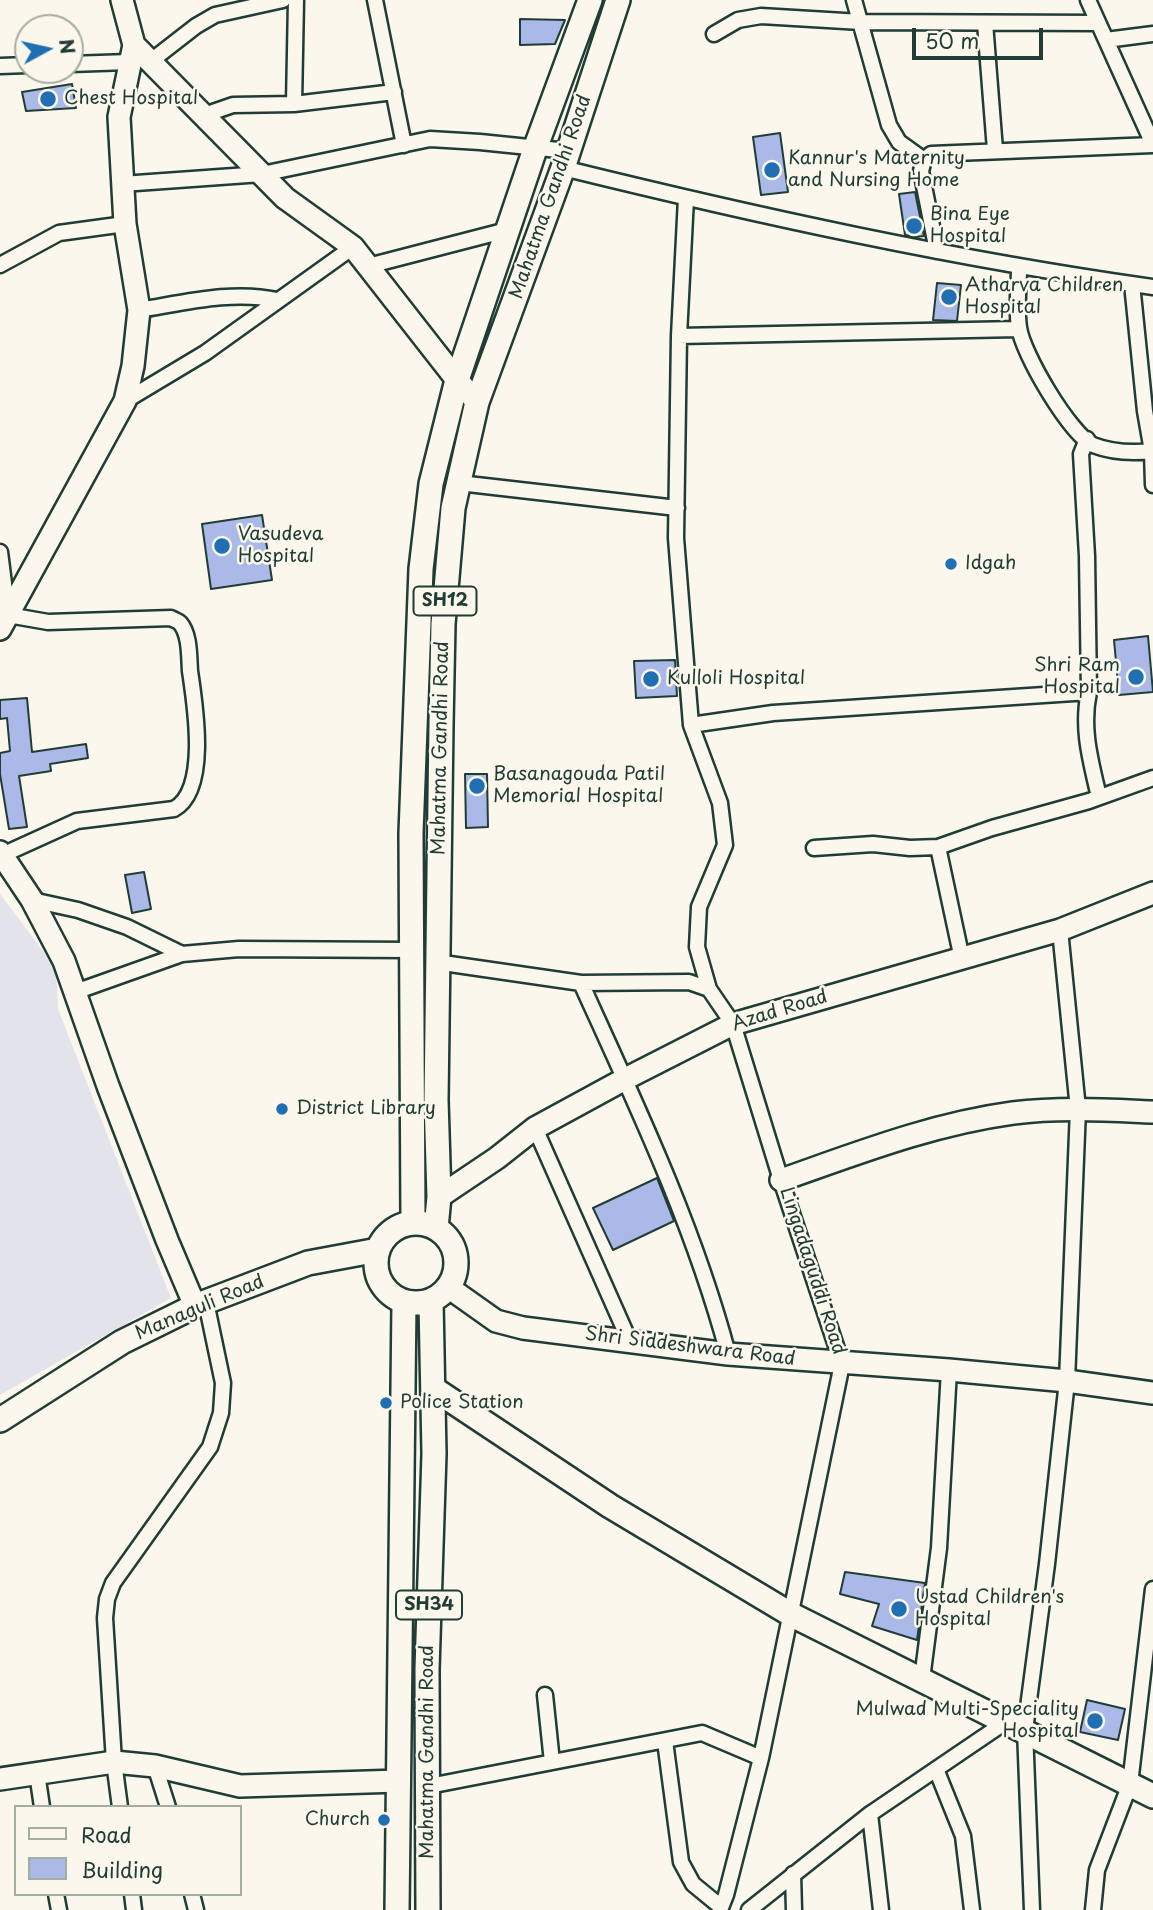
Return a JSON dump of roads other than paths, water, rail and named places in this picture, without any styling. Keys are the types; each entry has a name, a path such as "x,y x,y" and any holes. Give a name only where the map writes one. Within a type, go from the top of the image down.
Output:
{"main road":[{"name":"Mahatma Gandhi Road","path":"413,1223 411,833 421,569 431,484 457,380 535,149 590,0"},
{"name":"Mahatma Gandhi Road","path":"436,1228 439,1198 436,962 443,624 453,508 477,402 565,160 618,0"},
{"path":"436,1228 413,1223 398,1227 386,1236 378,1250 376,1266 380,1281 390,1294 404,1302 420,1303 440,1294"},
{"name":"SH34","path":"436,1228 445,1235 455,1255 454,1277 440,1294"},
{"name":"Managuli Road","path":"0,1420 122,1342 200,1304 307,1263 378,1250"},
{"name":"Mahatma Gandhi Road","path":"428,1910 427,1669 440,1294"},
{"name":"Mahatma Gandhi Road","path":"397,1910 404,1302"},
{"path":"435,1389 610,1506 792,1615 1153,1796"}],"street":[{"path":"4,622 125,401 133,366 139,310 125,224 119,117 132,53 122,0"},
{"path":"151,61 196,26 236,4 283,0"},
{"path":"294,104 296,0"},
{"path":"375,0 404,145"},
{"path":"854,0 889,125 898,142 924,160"},
{"path":"937,251 922,171 924,160 931,154 1153,145 1087,0"},
{"path":"714,34 738,20 761,16 861,22 1098,23"},
{"path":"985,23 995,150"},
{"path":"1106,40 1153,34"},
{"path":"84,62 132,53 151,61 285,198 353,247 477,402"},
{"path":"204,115 233,105 294,104 394,92"},
{"path":"122,184 262,174 430,139 451,140 535,149 686,198 937,251 1019,268 1153,287"},
{"path":"686,198 679,336 676,538 691,725 720,803 725,845 699,908 697,947 709,989 733,1024 781,1180"},
{"path":"0,265 59,233 125,224"},
{"path":"368,267 508,230"},
{"path":"125,401 205,353 353,247"},
{"path":"1019,268 1018,329 1038,376 1062,413 1092,444 1122,451 1152,451"},
{"path":"1132,284 1145,411 1152,451 1153,485"},
{"path":"139,310 241,296 276,300"},
{"path":"679,336 1018,329"},
{"path":"1087,439 1081,454 1087,556 1089,692 1084,713 1090,759 1099,797"},
{"path":"459,483 677,508"},
{"path":"0,552 4,622"},
{"path":"4,622 171,618 180,623 186,638 196,713 197,759 190,791 181,805 174,809 77,821 1,853 32,900 64,961 147,1189 200,1304 223,1383 221,1413 210,1447 113,1583 107,1599 105,1618 114,1762 120,1805"},
{"path":"691,725 772,713 1089,692"},
{"path":"814,848 873,844 910,848 938,847 1153,778"},
{"path":"938,847 962,959"},
{"name":"Azad Road","path":"439,1198 535,1128 733,1024 1060,930 1153,893"},
{"path":"32,900 78,910 127,927 182,954"},
{"path":"1032,1910 1015,1726 1047,1564 1066,1381 1077,1109 1060,930"},
{"path":"75,992 182,954 239,949 412,950"},
{"path":"436,962 582,983 689,982 709,989"},
{"path":"582,983 682,1216 715,1305 729,1354"},
{"name":"Lingadaguddi Road","path":"842,1364 781,1180 909,1135 1014,1113 1077,1109 1153,1112"},
{"path":"535,1128 629,1340"},
{"name":"Shri Siddeshwara Road","path":"440,1294 496,1321 523,1328 729,1354 948,1370 1066,1381 1153,1393"},
{"path":"665,1741 681,1862 693,1884 720,1909 761,1758 842,1364"},
{"path":"922,1679 939,1548 948,1370"},
{"path":"1093,1910 1097,1870 1130,1784 1153,1589"},
{"path":"545,1695 552,1762"},
{"path":"749,1910 870,1814 936,1769 1015,1726"},
{"path":"429,1786 702,1733 761,1758"},
{"path":"0,1779 114,1762 155,1766 240,1786 399,1781"},
{"path":"155,1766 167,1805"},
{"path":"936,1769 963,1836 972,1910"},
{"path":"37,1773 42,1805"},
{"path":"870,1814 881,1910"},
{"path":"793,1874 794,1910"}],"place":[{"name":"Chest Hospital","path":"48,99"},
{"name":"Kannur's Maternity and Nursing Home","path":"772,170"},
{"name":"Bina Eye Hospital","path":"914,226"},
{"name":"Atharva Children Hospital","path":"949,297"},
{"name":"Vasudeva Hospital","path":"222,546"},
{"name":"Idgah","path":"951,564"},
{"name":"Shri Ram Hospital","path":"1136,677"},
{"name":"Kulloli Hospital","path":"651,679"},
{"name":"Basanagouda Patil Memorial Hospital","path":"477,786"},
{"name":"District Library","path":"282,1109"},
{"name":"Police Station","path":"386,1403"},
{"name":"Ustad Children's Hospital","path":"899,1609"},
{"name":"Mulwad Multi-Speciality Hospital","path":"1095,1721"},
{"name":"Church","path":"384,1820"}]}
